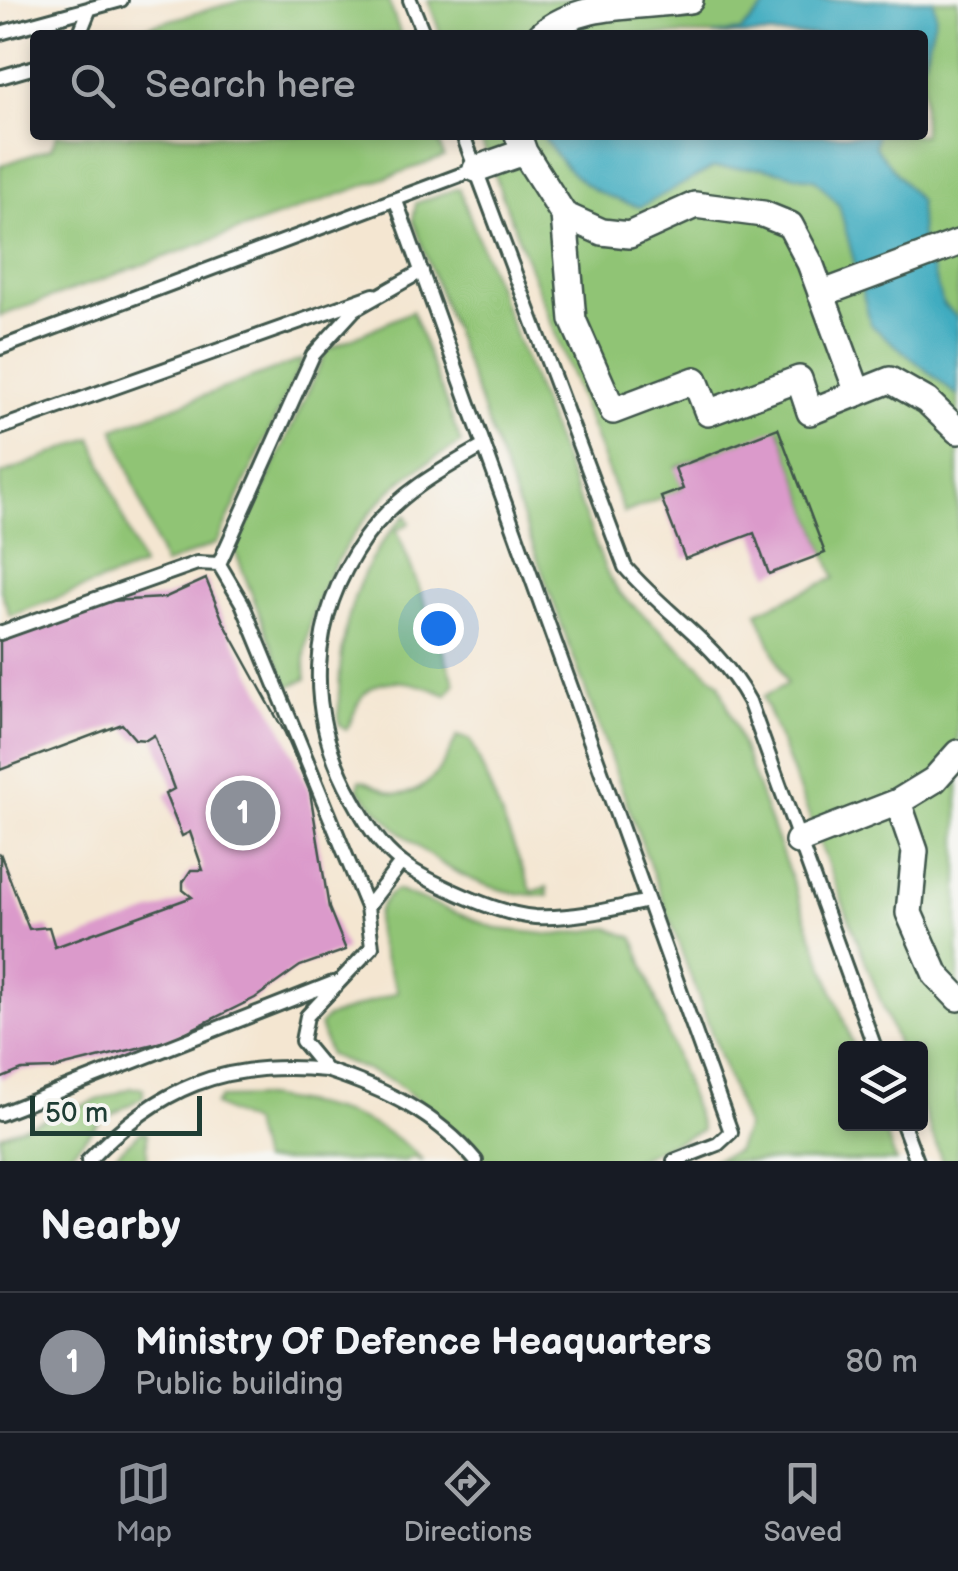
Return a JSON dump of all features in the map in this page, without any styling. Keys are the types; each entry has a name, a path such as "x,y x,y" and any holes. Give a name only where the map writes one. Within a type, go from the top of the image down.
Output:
{"street":[{"path":"546,30 557,20 612,5 690,0"},
{"path":"476,170 521,143 564,215 574,320 613,411 695,380 708,412 799,379 810,412 890,380 927,401 958,431"},
{"path":"564,215 602,232 629,235 695,204 763,214 790,226 821,294 858,393"},
{"path":"821,294 947,247"},
{"path":"798,841 898,802 934,780 958,753"},
{"path":"898,802 916,851 909,912 936,974 958,998"}],"lane":[{"path":"0,32 121,0"},
{"path":"410,0 422,30"},
{"path":"81,30 90,8"},
{"path":"0,77 30,68"},
{"path":"464,140 625,567 658,605 702,636 731,668 749,701 872,1041"},
{"path":"0,348 476,170"},
{"path":"396,200 731,1132 718,1144 674,1161"},
{"path":"0,428 374,294 422,271"},
{"path":"219,564 313,355 374,294"},
{"path":"484,446 430,476 389,508 364,540 328,611 317,666 321,725 337,770 370,830 402,863 474,901 534,917 593,914 648,901"},
{"path":"0,634 198,562 219,564"},
{"path":"219,564 242,603 367,908 372,947 307,1016 302,1041 326,1070"},
{"path":"367,908 402,863"},
{"path":"0,1114 338,981"},
{"path":"88,1161 157,1099 193,1084 252,1070 326,1070 392,1092 458,1140 476,1161"},
{"path":"906,1131 917,1161"}],"green space":[{"path":"243,0 388,0 399,30 134,30"},
{"path":"428,0 958,0 958,1161 942,1161 928,1124 928,1041 896,1041 763,697 787,684 757,612 835,578 779,429 676,467 683,489 624,513 481,140 928,140 928,30 439,30"},
{"path":"55,140 438,140 444,157 0,316 0,166 51,148"},
{"path":"459,188 606,571 619,593 719,683 851,1041 838,1041 838,1131 885,1131 896,1161 711,1161 736,1151 746,1127 413,220 416,203"},
{"path":"412,311 461,443 398,484 357,530 317,603 305,654 306,679 288,687 235,551 327,350"},
{"path":"303,359 217,543 164,565 114,429"},
{"path":"92,438 142,566 10,616 0,588 0,475"},
{"path":"406,515 410,523 397,530 455,683 447,695 405,682 373,687 361,698 346,730 339,724 339,695 350,612 371,560"},
{"path":"457,736 471,740 532,892 547,887 548,896 492,887 442,864 398,830 358,789 360,780 397,794 419,789 436,774"},
{"path":"396,890 498,929 555,935 609,928 634,938 702,1130 632,1161 470,1161 429,1109 393,1081 329,1055 320,1025 326,1018 398,992 376,924 384,900"},
{"path":"131,1088 143,1088 143,1097 102,1120 63,1161 0,1161 0,1135"},
{"path":"265,1097 329,1109 370,1123 423,1161 414,1157 403,1161 261,1161 252,1124 215,1105 220,1098"},
{"path":"142,1131 147,1133 147,1161 108,1161"}],"water":[{"path":"772,0 933,0 936,15 928,45 928,30 742,30"},
{"path":"546,140 876,140 875,147 919,201 921,236 943,304 958,318 958,396 871,325 839,205 816,180 763,168 713,168 640,207 594,190 562,163"}],"building":[{"path":"778,428 825,553 769,574 754,533 685,559 661,497 683,489 675,468"},
{"path":"206,579 223,621 285,733 310,792 329,908 346,950 300,966 255,998 170,1040 53,1069 22,1070 0,1079 0,853 29,929 49,927 55,947 192,897 183,890 183,882 191,870 203,870 190,832 182,836 165,794 174,789 154,735 146,740 135,739 122,724 0,770 0,639 109,601 164,598"}],"place":[{"name":"Ministry Of Defence Heaquarters","path":"243,813"}]}
